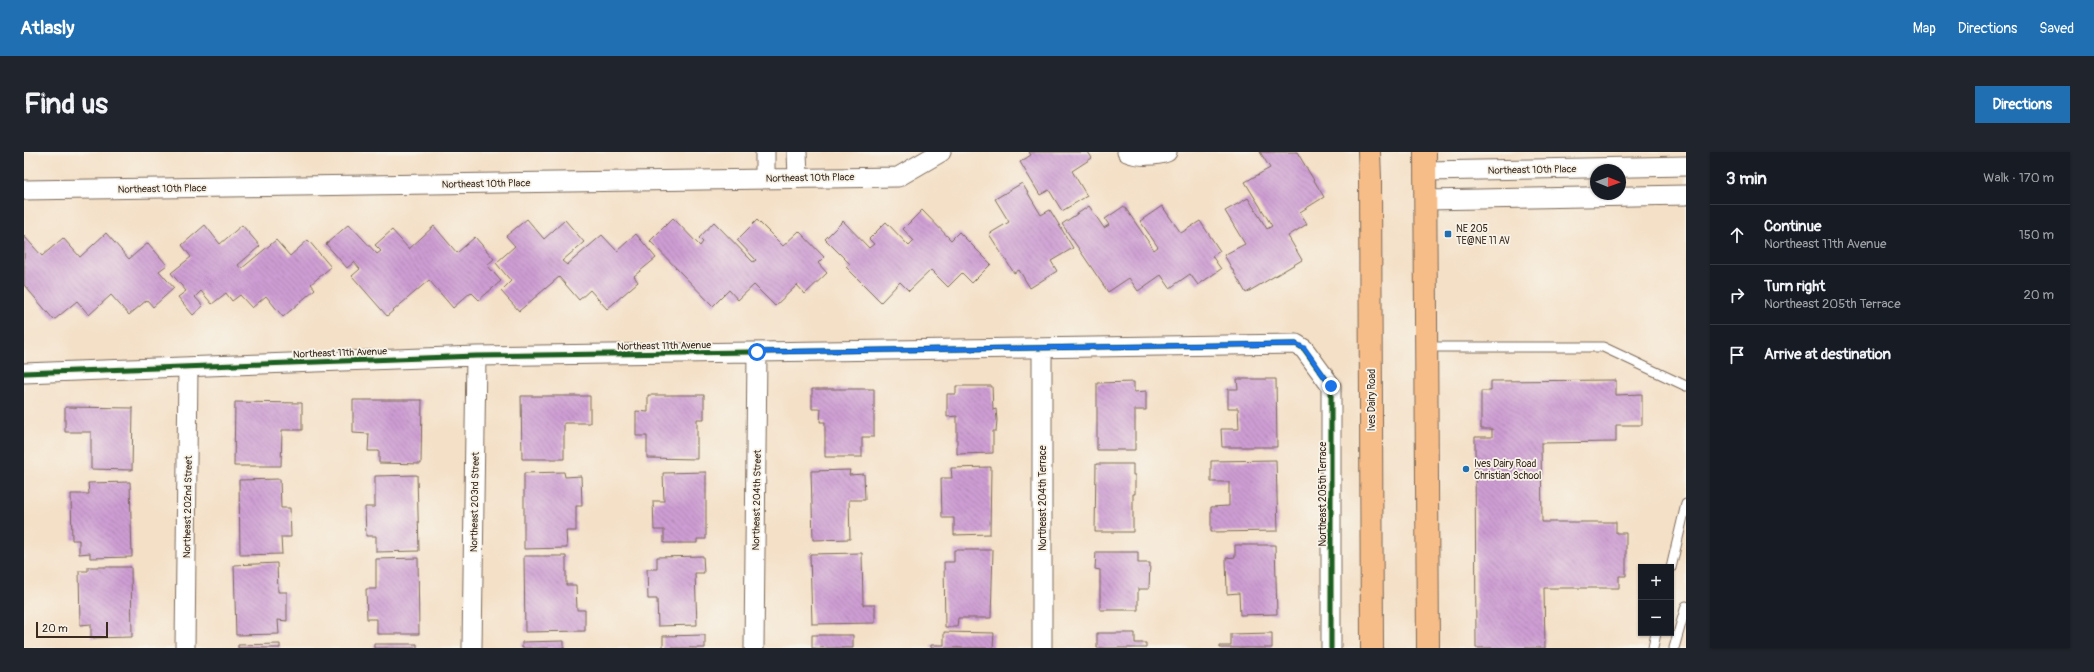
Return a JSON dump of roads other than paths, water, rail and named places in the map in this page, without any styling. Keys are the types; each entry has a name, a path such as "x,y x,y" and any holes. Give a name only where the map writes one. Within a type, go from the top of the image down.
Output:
{"main road":[{"name":"Ives Dairy Road","path":"1369,152 1372,648"},
{"path":"1426,162 1428,648"}],"street":[{"path":"765,152 765,178"},
{"path":"797,152 798,177"},
{"name":"Northeast 10th Place","path":"24,190 798,177 898,177 941,152"},
{"path":"1127,152 1133,155 1154,155 1167,152"},
{"name":"Northeast 10th Place","path":"1426,162 1680,166"},
{"path":"1427,200 1681,196 1680,166"},
{"name":"Northeast 11th Avenue","path":"24,373 476,356 1296,344 1304,348"},
{"name":"Northeast 204th Terrace","path":"1042,348 1042,648"},
{"name":"Northeast 205th Terrace","path":"1304,348 1331,386 1332,648"},
{"name":"Northeast 204th Street","path":"754,648 757,352"},
{"name":"Northeast 203rd Street","path":"472,648 476,356"},
{"name":"Northeast 202nd Street","path":"185,648 188,367"}],"lane":[{"path":"1427,347 1602,347 1686,386"},
{"path":"1672,564 1686,504"},
{"path":"1674,648 1686,606"},
{"path":"1652,648 1655,636"}],"place":[{"name":"NE 205 TE@NE 11 AV","path":"1448,234"},
{"name":"Ives Dairy Road Christian School","path":"1466,469"}]}
